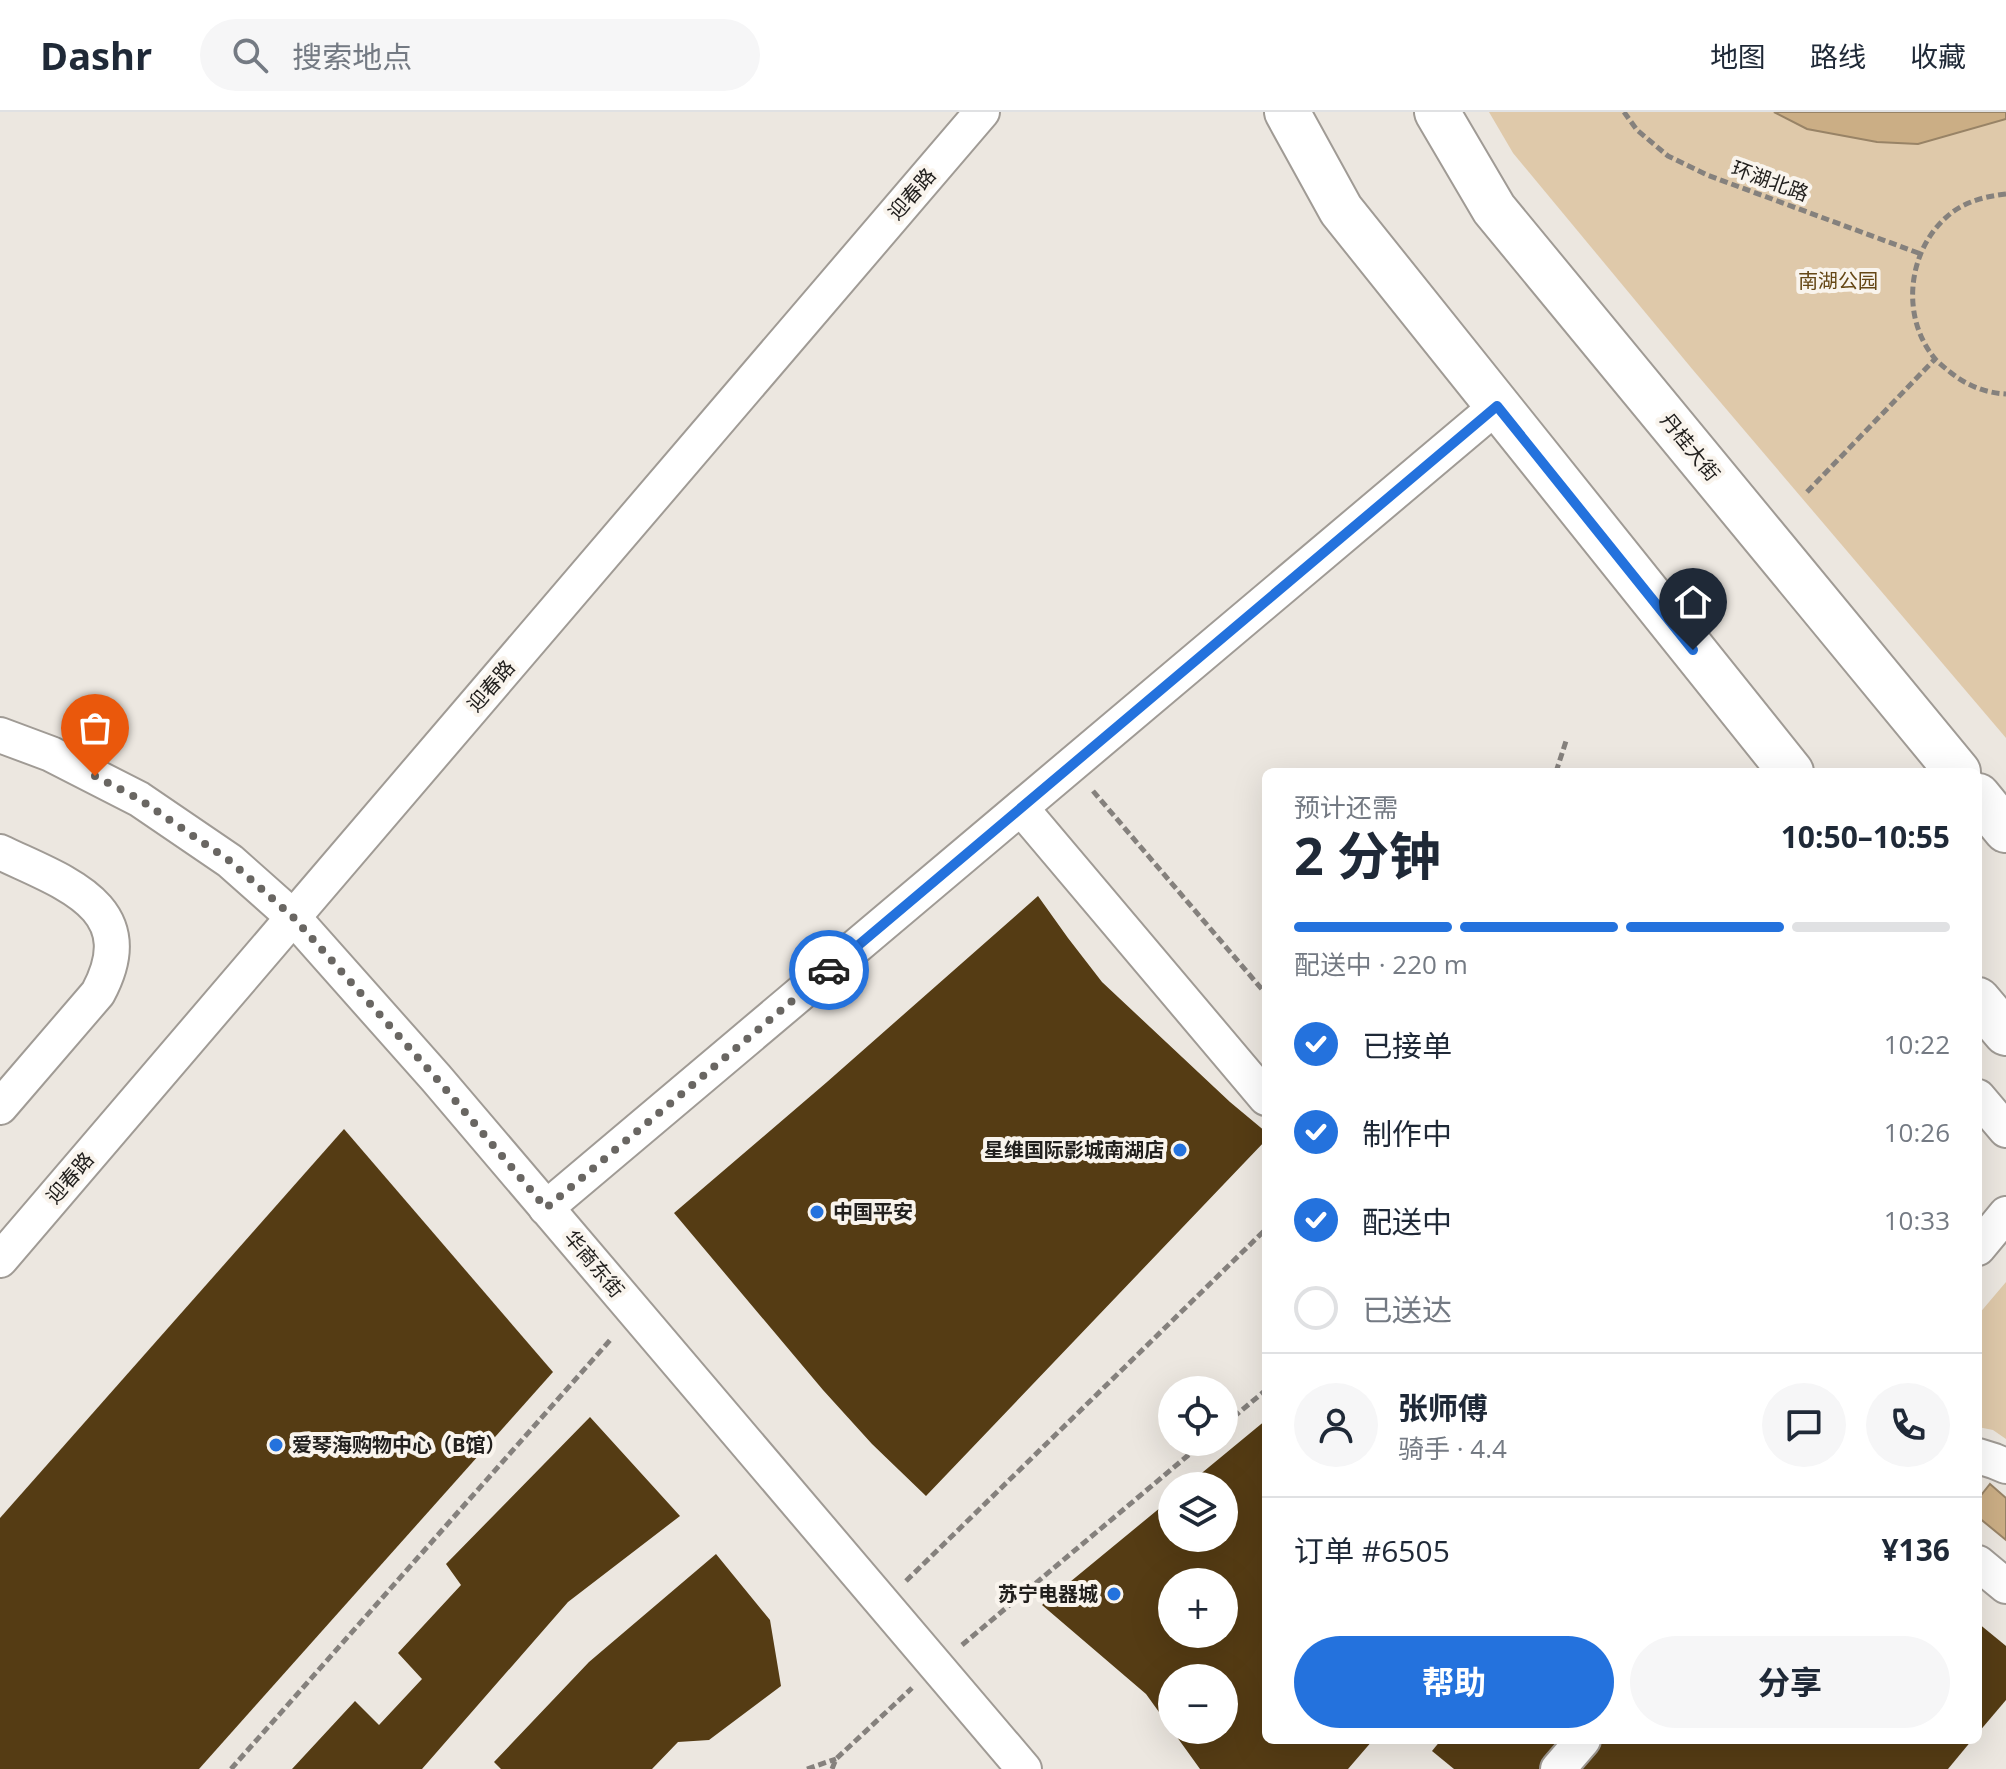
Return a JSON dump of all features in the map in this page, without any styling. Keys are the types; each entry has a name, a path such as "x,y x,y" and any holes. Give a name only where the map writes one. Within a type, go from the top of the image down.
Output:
{"main road":[{"path":"1287,112 1341,210 1788,768"},
{"name":"丹桂大街","path":"1437,112 1494,209 1955,768"},
{"path":"1982,801 2006,830"},
{"path":"1982,1005 2006,1033"}],"street":[{"name":"迎春路","path":"0,1260 982,112"},
{"path":"546,1208 1497,406"},
{"name":"华商东街","path":"0,735 51,754 139,799 230,861 293,917 436,1078 1024,1769"},
{"path":"1021,808 1262,1093"},
{"path":"0,852 52,876 87,897 102,913 111,944 107,975 98,993 0,1107"},
{"path":"1982,1102 2006,1130"},
{"path":"1982,1243 2006,1214"},
{"path":"1982,1457 2006,1466"},
{"path":"1982,1566 2006,1586"},
{"path":"1558,1769 1580,1744"}],"path":[{"name":"环湖北路","path":"1624,112 1637,130 1668,156 1707,175 1921,254"},
{"path":"2006,194 1983,196 1954,211 1931,235 1916,265 1912,298 1918,330 1935,359 1961,381 1993,393 2006,394"},
{"path":"1807,492 1935,359"},
{"path":"1557,768 1567,738"},
{"path":"1072,766 1262,989"},
{"path":"882,1604 1262,1233"},
{"path":"231,1769 635,1312"},
{"path":"1238,1413 1262,1393"},
{"path":"807,1769 836,1759 936,1667 1187,1456"},
{"path":"832,1769 836,1759"}],"green space":[{"name":"南湖公园","path":"1489,112 2006,112 2006,738 1513,153"},
{"path":"2006,1282 2006,1439 1993,1430 1982,1428 1982,1310"}],"shaded area":[{"path":"1774,112 2006,112 2006,119 1918,144 1877,142 1807,129"},
{"path":"1990,1484 2006,1498 2006,1540 1982,1520 1982,1494"}],"building":[{"path":"1038,896 1102,982 1262,1129 1262,1144 926,1496 872,1444 823,1390 674,1213"},
{"name":"爱琴海购物中心（B馆）","path":"344,1129 553,1372 199,1769 0,1769 0,1518"},
{"path":"590,1417 680,1516 568,1602 422,1769 292,1769 355,1701 379,1725 422,1679 398,1653 461,1585 446,1564"},
{"name":"苏宁电器城","path":"1262,1423 1262,1744 1370,1744 1348,1769 1200,1769 1182,1744 1238,1744 1238,1664 1158,1664 1158,1711 1146,1694 1042,1605 1158,1510 1158,1552 1238,1552 1238,1472 1203,1472 1222,1456 1238,1456 1238,1443"},
{"path":"716,1554 770,1620 781,1686 709,1740 678,1742 652,1769 501,1769 494,1762 589,1662"},
{"path":"1982,1626 2006,1646 2006,1700 1982,1728"},
{"path":"1438,1744 1969,1744 1948,1769 1454,1769 1432,1751"}],"way so far":[{"path":"95,776 139,799 230,861 293,917 546,1208 829,970"}],"place":[{"name":"星维国际影城南湖店","path":"1180,1150"},
{"name":"中国平安","path":"817,1212"},
{"name":"爱琴海购物中心（B馆）","path":"276,1445"},
{"name":"苏宁电器城","path":"1114,1594"}],"route":[{"path":"829,970 1497,406 1693,650"}]}
